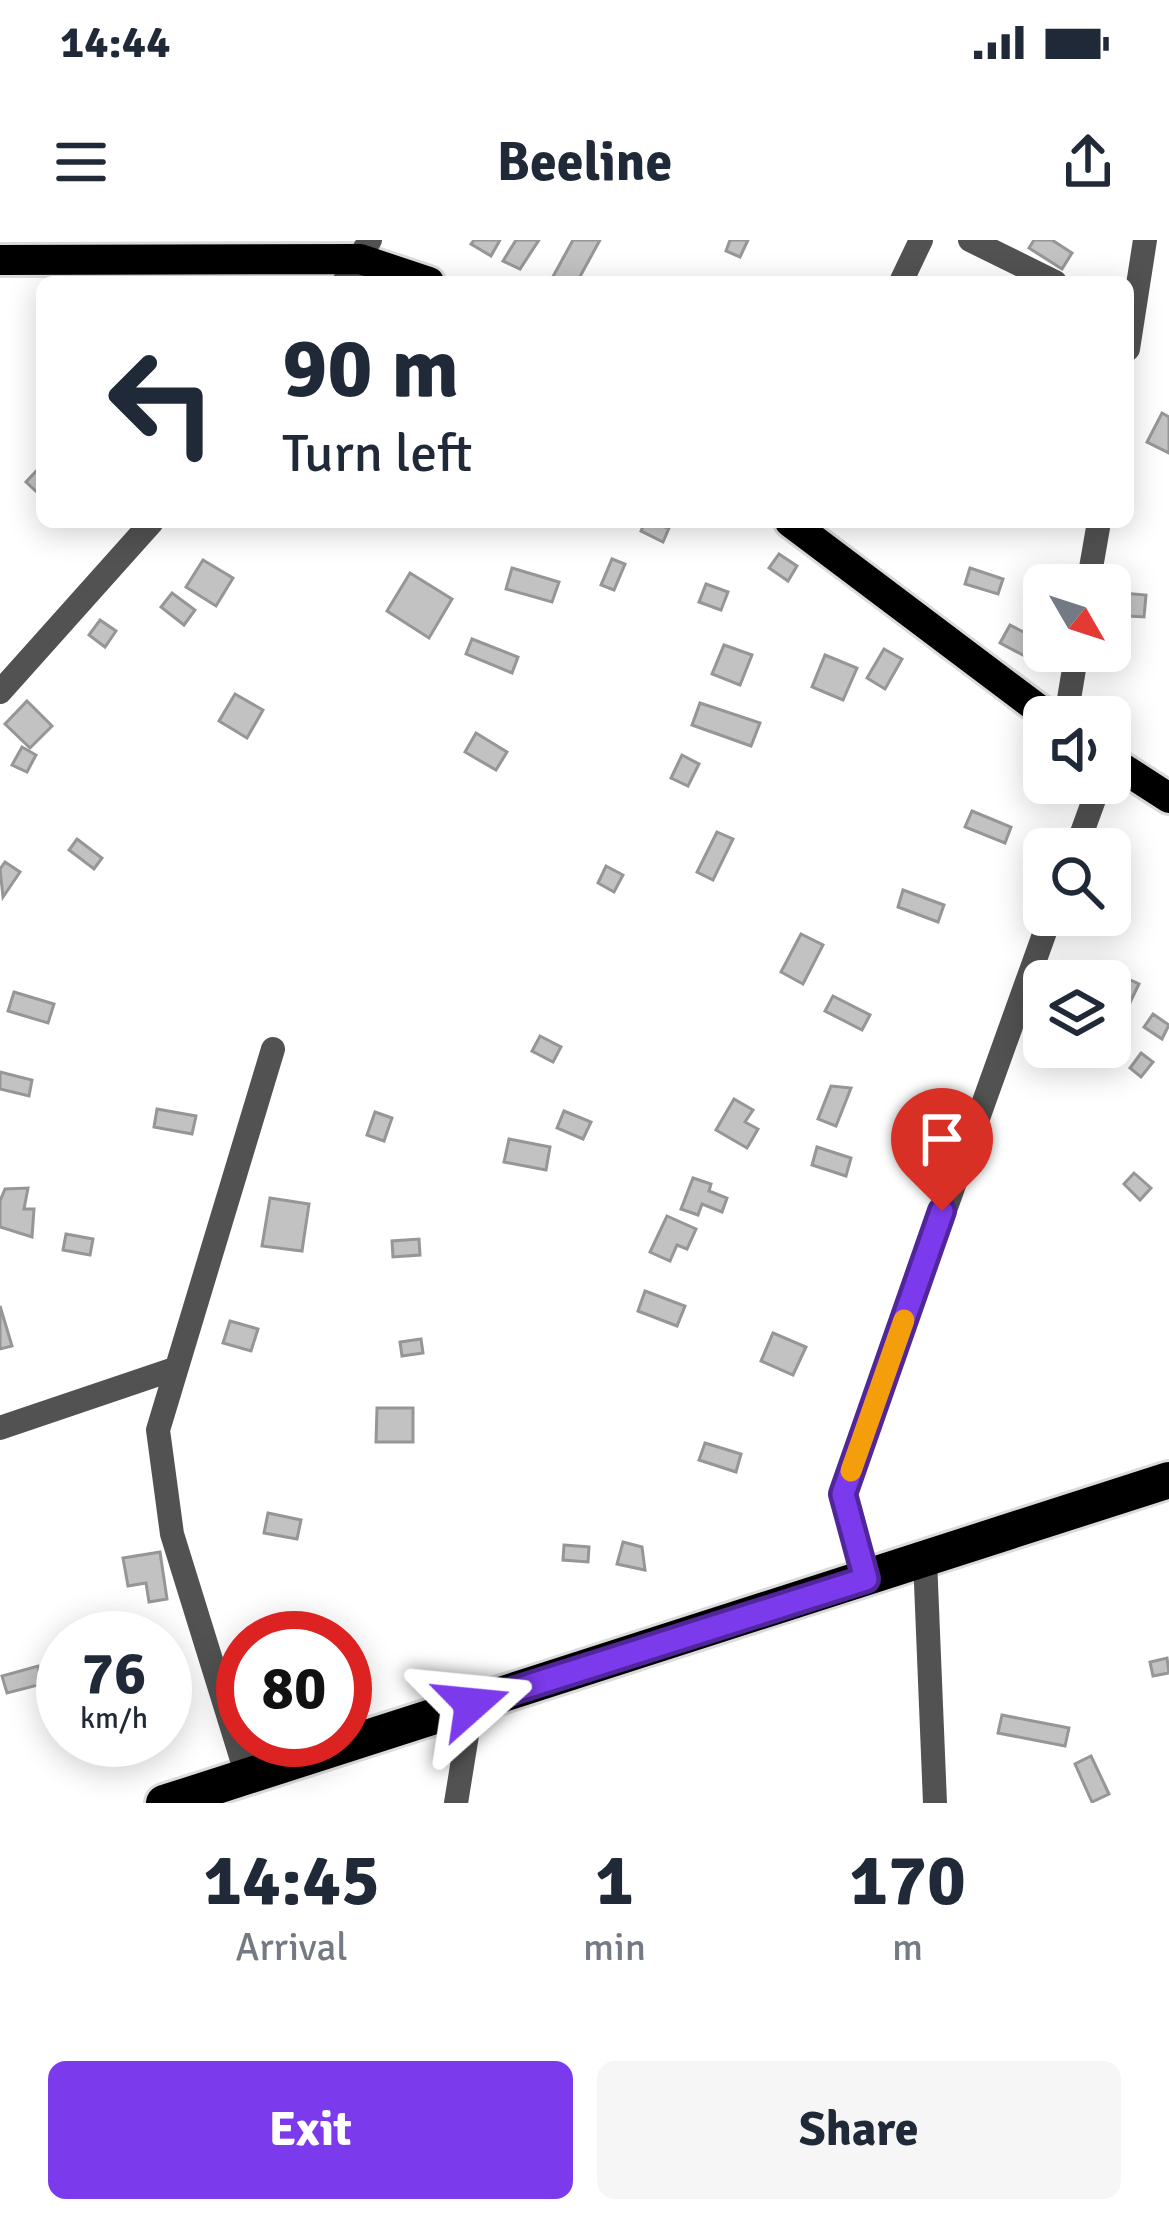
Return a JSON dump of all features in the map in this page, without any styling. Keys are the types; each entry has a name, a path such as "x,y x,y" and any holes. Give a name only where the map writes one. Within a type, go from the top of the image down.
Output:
{"highway":[{"path":"164,1803 1169,1480"}],"main road":[{"path":"0,260 358,260 410,276"},
{"path":"798,528 1023,697"},
{"path":"1131,774 1169,798"}],"street":[{"path":"904,276 921,240"},
{"path":"970,240 1043,276"},
{"path":"1134,298 1145,240"},
{"path":"0,692 147,528"},
{"path":"1092,564 1098,528"},
{"path":"866,1579 843,1494 1044,936"},
{"path":"247,1776 172,1534 158,1430 273,1049"},
{"path":"0,1428 175,1369"},
{"path":"925,1559 934,1803"},
{"path":"456,1803 472,1704"}],"building":[{"path":"500,240 491,256 471,244"},
{"path":"516,240 539,240 520,269 503,261"},
{"path":"573,240 600,240 580,276 553,276"},
{"path":"730,240 748,240 740,257 726,251"},
{"path":"1034,240 1052,240 1072,253 1062,269 1029,248"},
{"path":"1162,413 1169,417 1169,453 1147,442"},
{"path":"36,471 36,491 26,482"},
{"path":"642,528 669,528 663,542"},
{"path":"779,554 797,566 788,581 769,568"},
{"path":"612,559 625,564 614,590 601,585"},
{"path":"203,560 233,578 216,606 186,587"},
{"path":"512,568 559,582 552,602 506,589"},
{"path":"970,568 1003,579 998,594 965,584"},
{"path":"410,573 452,599 429,638 387,611"},
{"path":"706,584 728,592 721,610 699,602"},
{"path":"172,593 195,610 184,625 161,607"},
{"path":"1131,594 1146,595 1144,617 1131,616"},
{"path":"100,620 116,631 105,647 89,635"},
{"path":"1010,625 1023,632 1023,655 1000,643"},
{"path":"472,639 518,657 512,673 466,654"},
{"path":"724,645 752,655 740,685 712,674"},
{"path":"884,649 902,659 885,689 867,678"},
{"path":"825,655 857,668 843,700 812,687"},
{"path":"235,694 263,710 247,738 219,721"},
{"path":"27,701 52,726 30,748 5,724"},
{"path":"700,703 760,723 751,746 692,725"},
{"path":"476,733 507,752 496,770 465,752"},
{"path":"22,747 36,755 27,772 12,765"},
{"path":"682,755 699,764 688,786 671,778"},
{"path":"972,811 1011,827 1005,843 965,827"},
{"path":"717,832 733,839 713,880 697,872"},
{"path":"77,839 102,858 94,869 69,850"},
{"path":"5,862 20,872 3,897 0,869"},
{"path":"606,866 623,875 614,892 598,883"},
{"path":"903,890 944,905 938,922 898,907"},
{"path":"801,934 823,945 803,984 781,972"},
{"path":"14,992 54,1004 48,1023 8,1011"},
{"path":"833,996 870,1015 862,1030 825,1011"},
{"path":"1153,1014 1169,1025 1162,1039 1144,1027"},
{"path":"540,1036 561,1047 553,1062 532,1051"},
{"path":"1141,1053 1153,1062 1141,1077 1131,1067"},
{"path":"0,1072 32,1080 29,1096 0,1089"},
{"path":"831,1086 851,1088 836,1126 818,1119"},
{"path":"734,1099 753,1110 745,1122 758,1129 747,1148 716,1130"},
{"path":"157,1109 196,1116 192,1134 154,1127"},
{"path":"564,1111 591,1122 583,1139 557,1128"},
{"path":"375,1112 392,1118 384,1141 367,1135"},
{"path":"509,1139 550,1147 546,1170 504,1162"},
{"path":"817,1147 851,1158 846,1176 812,1165"},
{"path":"1134,1173 1151,1188 1140,1200 1124,1184"},
{"path":"693,1178 711,1184 709,1191 727,1198 722,1212 702,1204 698,1215 681,1209"},
{"path":"28,1188 24,1209 34,1209 32,1237 0,1227 5,1189"},
{"path":"270,1198 309,1204 302,1251 262,1246"},
{"path":"667,1216 696,1229 687,1249 677,1245 670,1261 650,1252"},
{"path":"66,1234 93,1239 90,1255 63,1250"},
{"path":"419,1239 420,1255 393,1257 392,1241"},
{"path":"645,1291 685,1306 677,1326 638,1311"},
{"path":"0,1306 12,1346 0,1349"},
{"path":"230,1321 258,1329 251,1351 223,1343"},
{"path":"773,1333 806,1347 793,1375 761,1361"},
{"path":"421,1339 423,1353 402,1356 400,1342"},
{"path":"377,1408 413,1408 413,1442 376,1442"},
{"path":"705,1443 741,1454 736,1472 699,1460"},
{"path":"268,1513 301,1520 297,1539 264,1533"},
{"path":"623,1542 642,1547 645,1570 617,1564"},
{"path":"564,1545 589,1547 588,1562 563,1560"},
{"path":"160,1552 167,1599 149,1602 146,1583 128,1586 123,1558"},
{"path":"1167,1658 1169,1673 1153,1676 1150,1662"},
{"path":"36,1667 36,1686 7,1693 2,1676"},
{"path":"1002,1715 1069,1728 1065,1746 998,1733"},
{"path":"1091,1756 1109,1794 1092,1802 1075,1764"}],"slow traffic":[{"path":"851,1471 904,1320"}],"route":[{"path":"472,1704 866,1579 843,1494 942,1211"}]}
